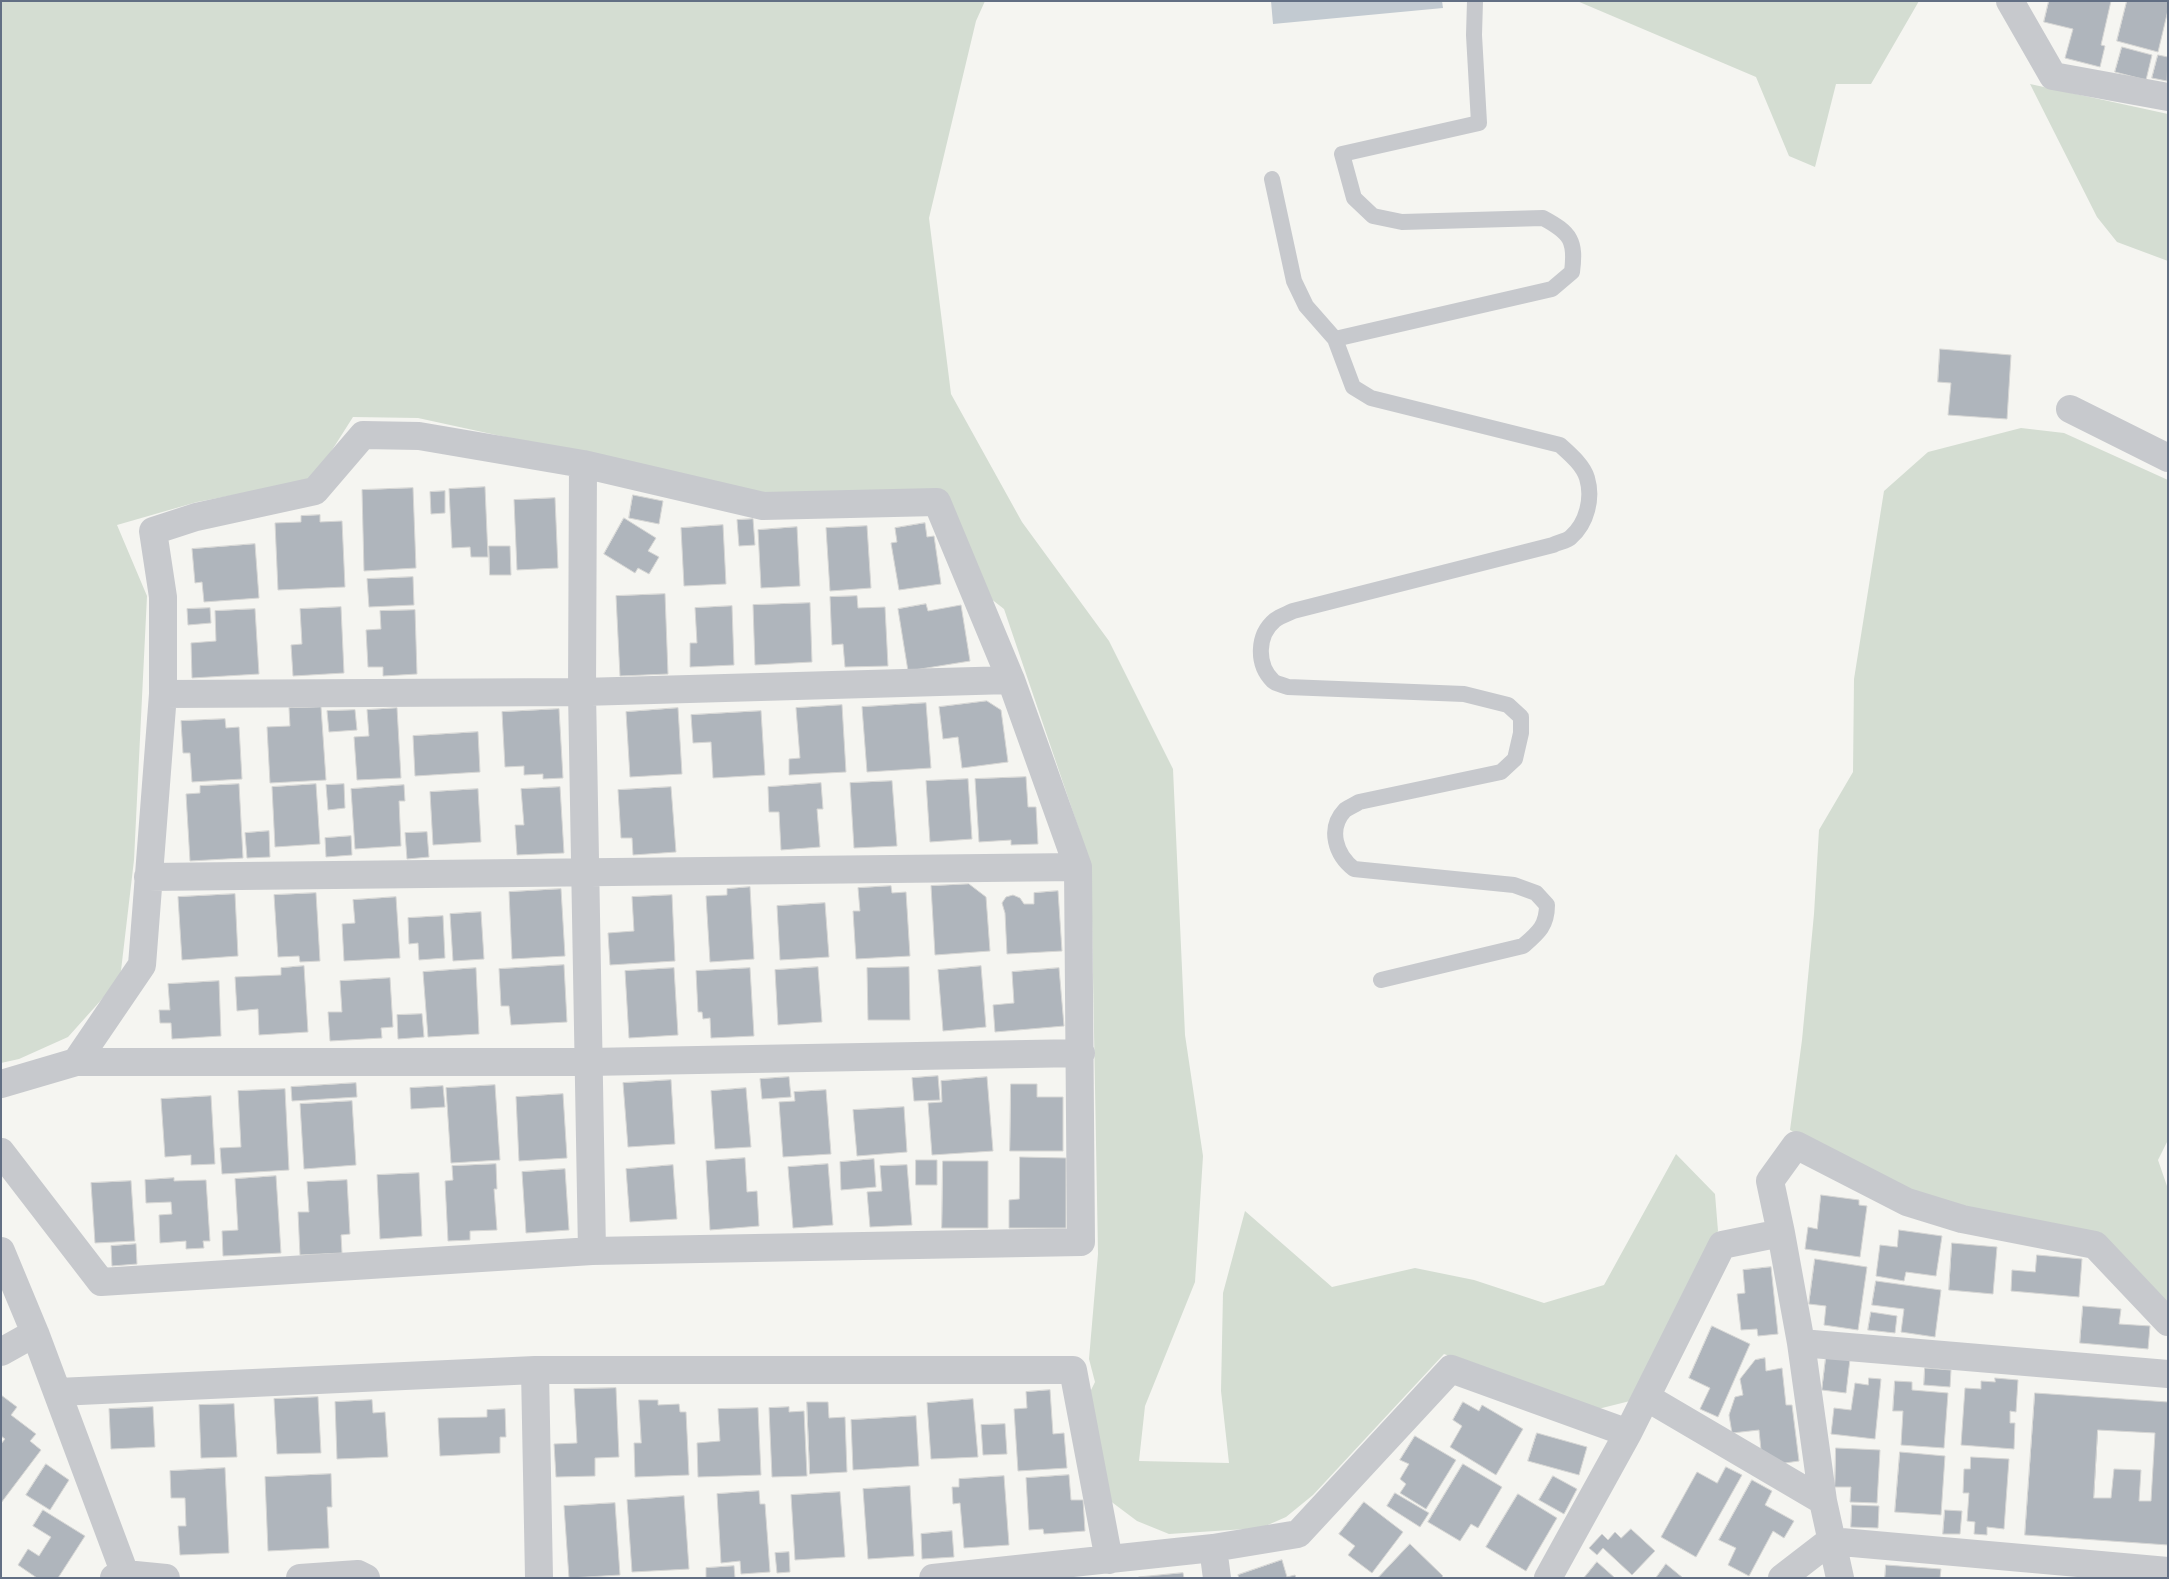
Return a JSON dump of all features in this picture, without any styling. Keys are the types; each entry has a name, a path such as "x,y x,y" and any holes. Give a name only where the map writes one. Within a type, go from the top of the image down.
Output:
{"street":[{"path":"2010,1 2053,76 2168,97"},
{"path":"2070,409 2168,458"},
{"path":"1,1152 101,1282 592,1251 1081,1242 1081,1053 1078,867 1010,680 937,502 763,506 583,464 419,436 363,435 315,490 196,517 153,531 163,596 163,694 142,965 76,1062"},
{"path":"583,464 582,692 592,1251"},
{"path":"163,694 582,692 1010,680"},
{"path":"148,877 1078,867"},
{"path":"1,1084 76,1062 588,1062 1081,1053"},
{"path":"1840,1578 1830,1541 1801,1342 1770,1182 1796,1145 1907,1202 1962,1218 2095,1245 2168,1322"},
{"path":"1548,1578 1628,1433 1722,1245 1781,1233"},
{"path":"1,1251 58,1392 119,1576 166,1578"},
{"path":"1,1352 35,1333"},
{"path":"1801,1342 2168,1374"},
{"path":"933,1578 1213,1548 1298,1534 1451,1369 1628,1433"},
{"path":"58,1392 535,1370 1073,1370 1109,1560"},
{"path":"535,1370 539,1578"},
{"path":"1646,1398 1823,1501"},
{"path":"1782,1578 1830,1541 2168,1571"},
{"path":"1213,1548 1217,1578"},
{"path":"300,1578 358,1574 366,1578"}],"lane":[{"path":"1335,339 1552,289 1572,272 1575,250 1563,228 1543,218 1402,222 1373,216 1354,198 1342,154 1480,123 1474,36 1476,1"},
{"path":"1272,178 1294,281 1306,306 1335,339 1353,387 1371,398 1560,445 1574,457 1587,478 1589,496 1586,518 1571,538 1554,545 1293,611 1276,619 1265,631 1260,650 1264,666 1274,682 1288,686 1464,694 1508,705 1521,717 1521,732 1515,758 1501,772 1359,802 1346,810 1336,825 1336,842 1343,861 1354,869 1514,885 1536,892 1547,905 1547,918 1539,931 1523,946 1381,980"}],"shaded area":[{"path":"1,1 985,1 976,21 929,218 951,394 1022,522 1109,641 1173,769 1185,1035 1203,1156 1195,1282 1145,1406 1139,1461 1229,1463 1221,1391 1223,1293 1245,1211 1332,1287 1415,1268 1474,1280 1544,1303 1604,1285 1676,1154 1715,1194 1718,1231 1630,1401 1594,1410 1444,1354 1313,1495 1286,1517 1261,1528 1169,1534 1137,1521 1109,1500 1088,1396 1095,1382 1089,1359 1098,1254 1091,865 1004,609 981,591 942,491 767,494 418,418 353,417 313,480 197,502 117,525 147,596 134,860 120,979 68,1037 19,1059 1,1063"},
{"path":"1271,1 1442,1 1443,8 1273,24"},
{"path":"1577,1 1919,1 1871,84 1836,84 1815,167 1789,156 1756,77"},
{"path":"2030,84 2168,114 2168,261 2117,242 2097,217"},
{"path":"2021,428 2064,433 2168,480 2168,1140 2158,1160 2168,1189 2168,1311 2101,1233 2005,1219 1913,1194 1790,1130 1802,1040 1814,914 1819,830 1853,772 1854,679 1884,491 1928,452"}],"building":[{"path":"2049,1 2111,1 2101,45 2105,46 2100,67 2065,58 2073,29 2044,22"},
{"path":"2127,1 2168,1 2168,10 2158,52 2117,41"},
{"path":"2122,47 2152,55 2146,80 2115,72"},
{"path":"2158,55 2168,57 2167,81 2152,78"},
{"path":"1940,349 2011,355 2007,419 1948,415 1951,383 1938,382"},
{"path":"485,487 488,557 471,557 470,547 452,548 449,489"},
{"path":"413,488 416,568 364,571 362,490"},
{"path":"445,491 445,513 431,514 430,492"},
{"path":"633,495 663,501 659,524 629,518"},
{"path":"555,498 558,568 517,570 514,500"},
{"path":"320,515 320,522 342,521 345,587 278,590 275,523 301,522 301,516"},
{"path":"624,518 656,538 648,551 659,557 649,574 638,568 635,573 604,554"},
{"path":"753,519 755,545 739,546 737,520"},
{"path":"925,523 927,537 934,536 941,584 899,590 891,543 897,542 895,528"},
{"path":"723,525 726,584 684,586 681,528"},
{"path":"867,526 871,588 830,591 826,528"},
{"path":"797,527 800,586 761,588 758,530"},
{"path":"255,544 259,598 204,602 202,582 195,583 192,549"},
{"path":"489,546 510,546 511,575 490,575"},
{"path":"413,577 414,605 369,607 367,579"},
{"path":"665,594 668,674 620,676 616,596"},
{"path":"857,596 858,608 885,607 888,666 845,667 843,644 832,645 830,597"},
{"path":"810,603 812,662 755,665 753,605"},
{"path":"926,604 928,611 961,605 970,661 908,671 898,609"},
{"path":"732,606 734,665 690,667 690,643 697,643 695,608"},
{"path":"341,607 344,673 293,676 291,645 302,644 300,609"},
{"path":"210,608 211,623 188,625 187,609"},
{"path":"255,609 259,674 192,678 191,643 216,641 215,611"},
{"path":"415,610 417,674 383,676 383,667 368,667 366,630 381,629 380,611"},
{"path":"987,701 1001,710 1008,762 962,768 958,737 943,739 939,707"},
{"path":"926,703 931,768 867,772 862,707"},
{"path":"842,705 846,772 789,775 789,759 800,758 796,708"},
{"path":"321,707 326,780 270,783 267,727 290,726 289,708"},
{"path":"397,708 401,778 357,780 354,737 369,736 367,710"},
{"path":"678,708 682,774 630,777 626,712"},
{"path":"559,709 563,778 543,779 543,774 524,775 524,766 505,767 502,712"},
{"path":"355,710 357,730 329,732 327,711"},
{"path":"761,711 765,775 713,778 711,742 693,743 691,715"},
{"path":"225,719 226,728 239,727 242,779 192,782 190,753 183,753 181,721"},
{"path":"478,732 480,772 415,776 413,736"},
{"path":"1026,777 1028,807 1036,807 1038,844 1011,845 1011,840 979,842 975,779"},
{"path":"968,779 972,839 930,842 926,781"},
{"path":"892,781 897,846 854,848 850,783"},
{"path":"821,783 823,809 817,809 820,847 781,850 779,812 769,812 768,787"},
{"path":"239,784 243,858 190,861 186,794 200,793 200,786"},
{"path":"316,784 320,844 275,847 272,787"},
{"path":"344,784 345,808 328,810 326,785"},
{"path":"404,785 405,801 399,801 401,846 355,849 351,789"},
{"path":"560,787 564,853 517,855 515,825 524,825 521,789"},
{"path":"671,787 676,852 633,855 632,838 621,838 618,790"},
{"path":"478,789 481,842 433,845 430,792"},
{"path":"269,831 270,857 247,858 245,833"},
{"path":"427,832 429,857 407,859 405,833"},
{"path":"351,836 352,855 326,857 325,838"},
{"path":"969,884 986,897 990,951 935,955 931,886"},
{"path":"891,886 892,893 906,892 910,956 856,959 853,911 860,911 858,888"},
{"path":"750,887 754,959 710,962 706,896 727,895 727,889"},
{"path":"561,889 565,956 512,959 509,892"},
{"path":"1058,891 1062,951 1007,954 1005,913 1002,903 1006,897 1013,895 1020,898 1024,904 1034,904 1034,893"},
{"path":"316,893 320,961 300,962 299,956 278,957 274,895"},
{"path":"235,894 238,956 182,960 178,897"},
{"path":"672,895 675,961 610,965 608,933 634,931 632,897"},
{"path":"396,897 400,958 344,961 342,924 355,923 353,900"},
{"path":"825,903 829,957 780,960 777,906"},
{"path":"481,912 484,959 453,961 450,914"},
{"path":"443,916 445,958 419,960 418,943 409,944 408,918"},
{"path":"564,965 567,1022 511,1025 509,1006 501,1006 499,969"},
{"path":"304,966 308,1032 259,1035 258,1009 237,1011 235,977 281,975 281,968"},
{"path":"981,966 986,1027 943,1031 938,970"},
{"path":"818,967 822,1022 778,1025 775,970"},
{"path":"909,967 910,1020 868,1020 867,968"},
{"path":"476,968 479,1034 428,1037 423,972"},
{"path":"674,968 678,1035 629,1038 625,971"},
{"path":"750,968 754,1036 711,1038 710,1018 703,1019 702,1012 698,1012 696,971"},
{"path":"1059,968 1064,1026 995,1032 993,1005 1014,1003 1012,972"},
{"path":"390,978 393,1027 381,1028 382,1038 330,1041 328,1012 342,1012 340,981"},
{"path":"219,981 221,1036 172,1039 171,1023 160,1023 159,1010 170,1010 168,984"},
{"path":"422,1014 424,1037 398,1039 397,1015"},
{"path":"938,1076 940,1100 914,1101 912,1078"},
{"path":"789,1077 791,1097 762,1099 760,1079"},
{"path":"987,1077 993,1151 932,1155 928,1103 942,1102 941,1081"},
{"path":"671,1080 675,1144 628,1147 623,1083"},
{"path":"356,1083 357,1097 292,1101 291,1087"},
{"path":"1011,1084 1037,1084 1037,1097 1063,1097 1063,1151 1010,1151"},
{"path":"495,1085 500,1160 451,1163 446,1088"},
{"path":"443,1086 445,1107 411,1109 410,1088"},
{"path":"746,1088 751,1147 715,1149 711,1091"},
{"path":"285,1089 289,1170 222,1174 220,1148 241,1147 238,1091"},
{"path":"826,1090 831,1154 783,1157 779,1102 795,1101 794,1092"},
{"path":"563,1094 567,1158 519,1161 516,1097"},
{"path":"211,1096 215,1164 191,1165 191,1155 165,1157 161,1099"},
{"path":"352,1101 356,1165 304,1169 300,1104"},
{"path":"904,1107 907,1152 857,1156 853,1110"},
{"path":"1020,1157 1066,1158 1066,1228 1009,1228 1009,1200 1019,1199"},
{"path":"745,1158 747,1192 757,1191 759,1226 710,1230 706,1161"},
{"path":"874,1159 876,1187 841,1190 840,1162"},
{"path":"916,1160 937,1160 937,1185 916,1185"},
{"path":"943,1161 988,1161 988,1228 942,1228"},
{"path":"496,1164 497,1189 494,1189 497,1230 470,1231 470,1240 448,1241 445,1181 453,1180 452,1166"},
{"path":"828,1164 833,1225 793,1228 788,1167"},
{"path":"673,1165 677,1219 630,1222 626,1169"},
{"path":"907,1165 912,1225 870,1227 867,1192 882,1191 880,1166"},
{"path":"565,1169 569,1230 526,1233 522,1172"},
{"path":"419,1173 422,1236 380,1239 377,1175"},
{"path":"276,1176 281,1253 223,1256 222,1231 238,1230 235,1179"},
{"path":"174,1178 174,1181 206,1180 210,1241 203,1241 204,1248 186,1249 186,1241 160,1243 159,1215 172,1214 171,1202 146,1203 145,1180"},
{"path":"347,1180 350,1234 341,1235 342,1253 300,1255 298,1212 309,1212 307,1182"},
{"path":"131,1181 135,1241 95,1243 91,1183"},
{"path":"1821,1195 1859,1200 1859,1205 1867,1206 1860,1257 1805,1249 1808,1227 1817,1229"},
{"path":"1899,1230 1942,1236 1936,1276 1906,1272 1904,1281 1876,1276 1880,1245 1897,1247"},
{"path":"1952,1243 1997,1247 1993,1294 1949,1290"},
{"path":"136,1244 137,1264 112,1266 111,1246"},
{"path":"2037,1255 2082,1259 2079,1297 2011,1291 2012,1270 2035,1272"},
{"path":"1815,1259 1867,1267 1858,1330 1824,1325 1826,1306 1809,1304"},
{"path":"1771,1267 1778,1334 1758,1336 1757,1329 1741,1330 1737,1294 1745,1293 1743,1270"},
{"path":"1876,1281 1941,1290 1935,1337 1901,1332 1904,1309 1872,1305"},
{"path":"2083,1306 2121,1309 2119,1324 2150,1326 2148,1349 2080,1343"},
{"path":"1871,1312 1897,1316 1895,1333 1868,1330"},
{"path":"1712,1326 1750,1344 1718,1417 1700,1409 1710,1388 1689,1378"},
{"path":"1826,1357 1850,1359 1846,1393 1822,1390"},
{"path":"1765,1358 1766,1371 1782,1368 1786,1405 1792,1405 1799,1461 1778,1464 1761,1450 1759,1430 1732,1433 1729,1415 1735,1397 1743,1395 1740,1379 1755,1360"},
{"path":"1925,1368 1951,1370 1950,1387 1924,1385"},
{"path":"1869,1378 1881,1379 1875,1439 1831,1434 1834,1408 1851,1410 1855,1383 1868,1385"},
{"path":"1995,1378 2018,1380 2016,1412 2010,1411 2010,1423 2015,1423 2014,1449 1961,1445 1965,1388 1981,1389 1981,1381 1995,1382"},
{"path":"1895,1381 1912,1382 1912,1390 1948,1393 1944,1448 1901,1445 1903,1411 1893,1411"},
{"path":"616,1388 619,1457 595,1458 595,1476 556,1477 554,1444 577,1443 574,1389"},
{"path":"1050,1390 1053,1434 1064,1433 1067,1468 1018,1471 1014,1409 1027,1408 1026,1392"},
{"path":"2035,1393 2168,1402 2168,1545 2025,1535","holes":["2098,1430 2155,1433 2151,1501 2139,1501 2141,1470 2114,1469 2111,1498 2094,1498"]},
{"path":"1,1395 17,1407 11,1415 36,1434 30,1441 41,1450 1,1503 1,1444 5,1439 1,1436"},
{"path":"318,1397 321,1453 277,1454 274,1399"},
{"path":"973,1399 978,1457 931,1459 927,1403"},
{"path":"372,1400 373,1413 385,1412 388,1457 337,1459 335,1402"},
{"path":"639,1400 658,1400 658,1405 679,1404 680,1412 686,1412 689,1475 635,1477 634,1443 641,1443"},
{"path":"807,1402 828,1402 829,1418 845,1417 847,1472 810,1474"},
{"path":"1463,1402 1479,1411 1482,1405 1523,1429 1496,1475 1450,1447 1462,1426 1453,1420"},
{"path":"234,1404 237,1457 201,1458 199,1405"},
{"path":"153,1407 155,1447 111,1449 109,1409"},
{"path":"789,1407 789,1412 804,1411 807,1476 772,1477 769,1408"},
{"path":"758,1408 761,1475 698,1477 697,1443 720,1441 718,1409"},
{"path":"505,1409 506,1437 500,1437 500,1453 440,1456 438,1418 487,1417 487,1410"},
{"path":"916,1416 919,1466 853,1470 851,1420"},
{"path":"1005,1424 1007,1454 983,1455 981,1425"},
{"path":"1537,1433 1587,1447 1579,1475 1528,1461"},
{"path":"1415,1436 1456,1460 1426,1509 1400,1493 1406,1484 1400,1479 1409,1464 1400,1460"},
{"path":"1836,1448 1880,1450 1877,1503 1850,1502 1851,1487 1835,1487"},
{"path":"1900,1452 1945,1456 1941,1515 1895,1512"},
{"path":"1971,1457 2009,1459 2004,1529 1987,1527 1987,1535 1974,1534 1975,1522 1967,1521 1969,1493 1963,1493 1964,1469 1970,1469"},
{"path":"46,1464 69,1480 50,1510 26,1495"},
{"path":"1463,1464 1502,1487 1478,1528 1471,1524 1460,1541 1428,1522"},
{"path":"1726,1467 1742,1475 1696,1557 1661,1537 1697,1472 1717,1483"},
{"path":"225,1468 229,1553 180,1555 178,1526 186,1526 185,1498 171,1498 170,1471"},
{"path":"331,1474 332,1507 327,1507 329,1548 268,1551 265,1477"},
{"path":"1069,1475 1071,1500 1083,1500 1085,1531 1044,1534 1043,1529 1029,1530 1026,1478"},
{"path":"1004,1476 1009,1545 964,1548 960,1503 953,1504 952,1487 959,1487 959,1479"},
{"path":"1553,1476 1577,1489 1564,1514 1539,1500"},
{"path":"1752,1480 1772,1491 1765,1505 1794,1521 1784,1538 1773,1531 1749,1576 1728,1565 1736,1548 1719,1540"},
{"path":"910,1486 914,1556 868,1559 863,1489"},
{"path":"759,1491 760,1504 765,1504 770,1572 741,1574 740,1561 721,1563 717,1494"},
{"path":"840,1492 845,1557 795,1560 791,1495"},
{"path":"1395,1493 1429,1513 1420,1527 1387,1506"},
{"path":"1518,1494 1557,1518 1526,1571 1486,1547"},
{"path":"684,1496 689,1569 632,1572 627,1500"},
{"path":"1364,1502 1403,1532 1372,1573 1348,1555 1355,1546 1339,1534"},
{"path":"615,1503 620,1575 569,1578 564,1506"},
{"path":"1852,1505 1879,1506 1878,1528 1851,1527"},
{"path":"43,1510 85,1536 58,1578 37,1578 18,1565 28,1549 39,1556 51,1537 33,1526"},
{"path":"1945,1510 1962,1511 1960,1534 1943,1534"},
{"path":"1631,1529 1655,1551 1632,1575 1603,1548 1597,1555 1589,1548 1602,1534 1608,1540 1615,1532 1621,1538"},
{"path":"952,1531 954,1557 922,1559 921,1534"},
{"path":"1410,1544 1443,1576 1441,1578 1378,1578"},
{"path":"789,1552 790,1572 777,1573 775,1553"},
{"path":"1282,1560 1287,1577 1295,1575 1296,1578 1239,1578 1238,1575"},
{"path":"1597,1562 1615,1578 1584,1578"},
{"path":"1666,1564 1683,1578 1656,1578"},
{"path":"1886,1565 1941,1569 1940,1578 1885,1578"},
{"path":"734,1566 735,1578 706,1578 706,1568"},
{"path":"1183,1573 1184,1578 1139,1577"}]}
